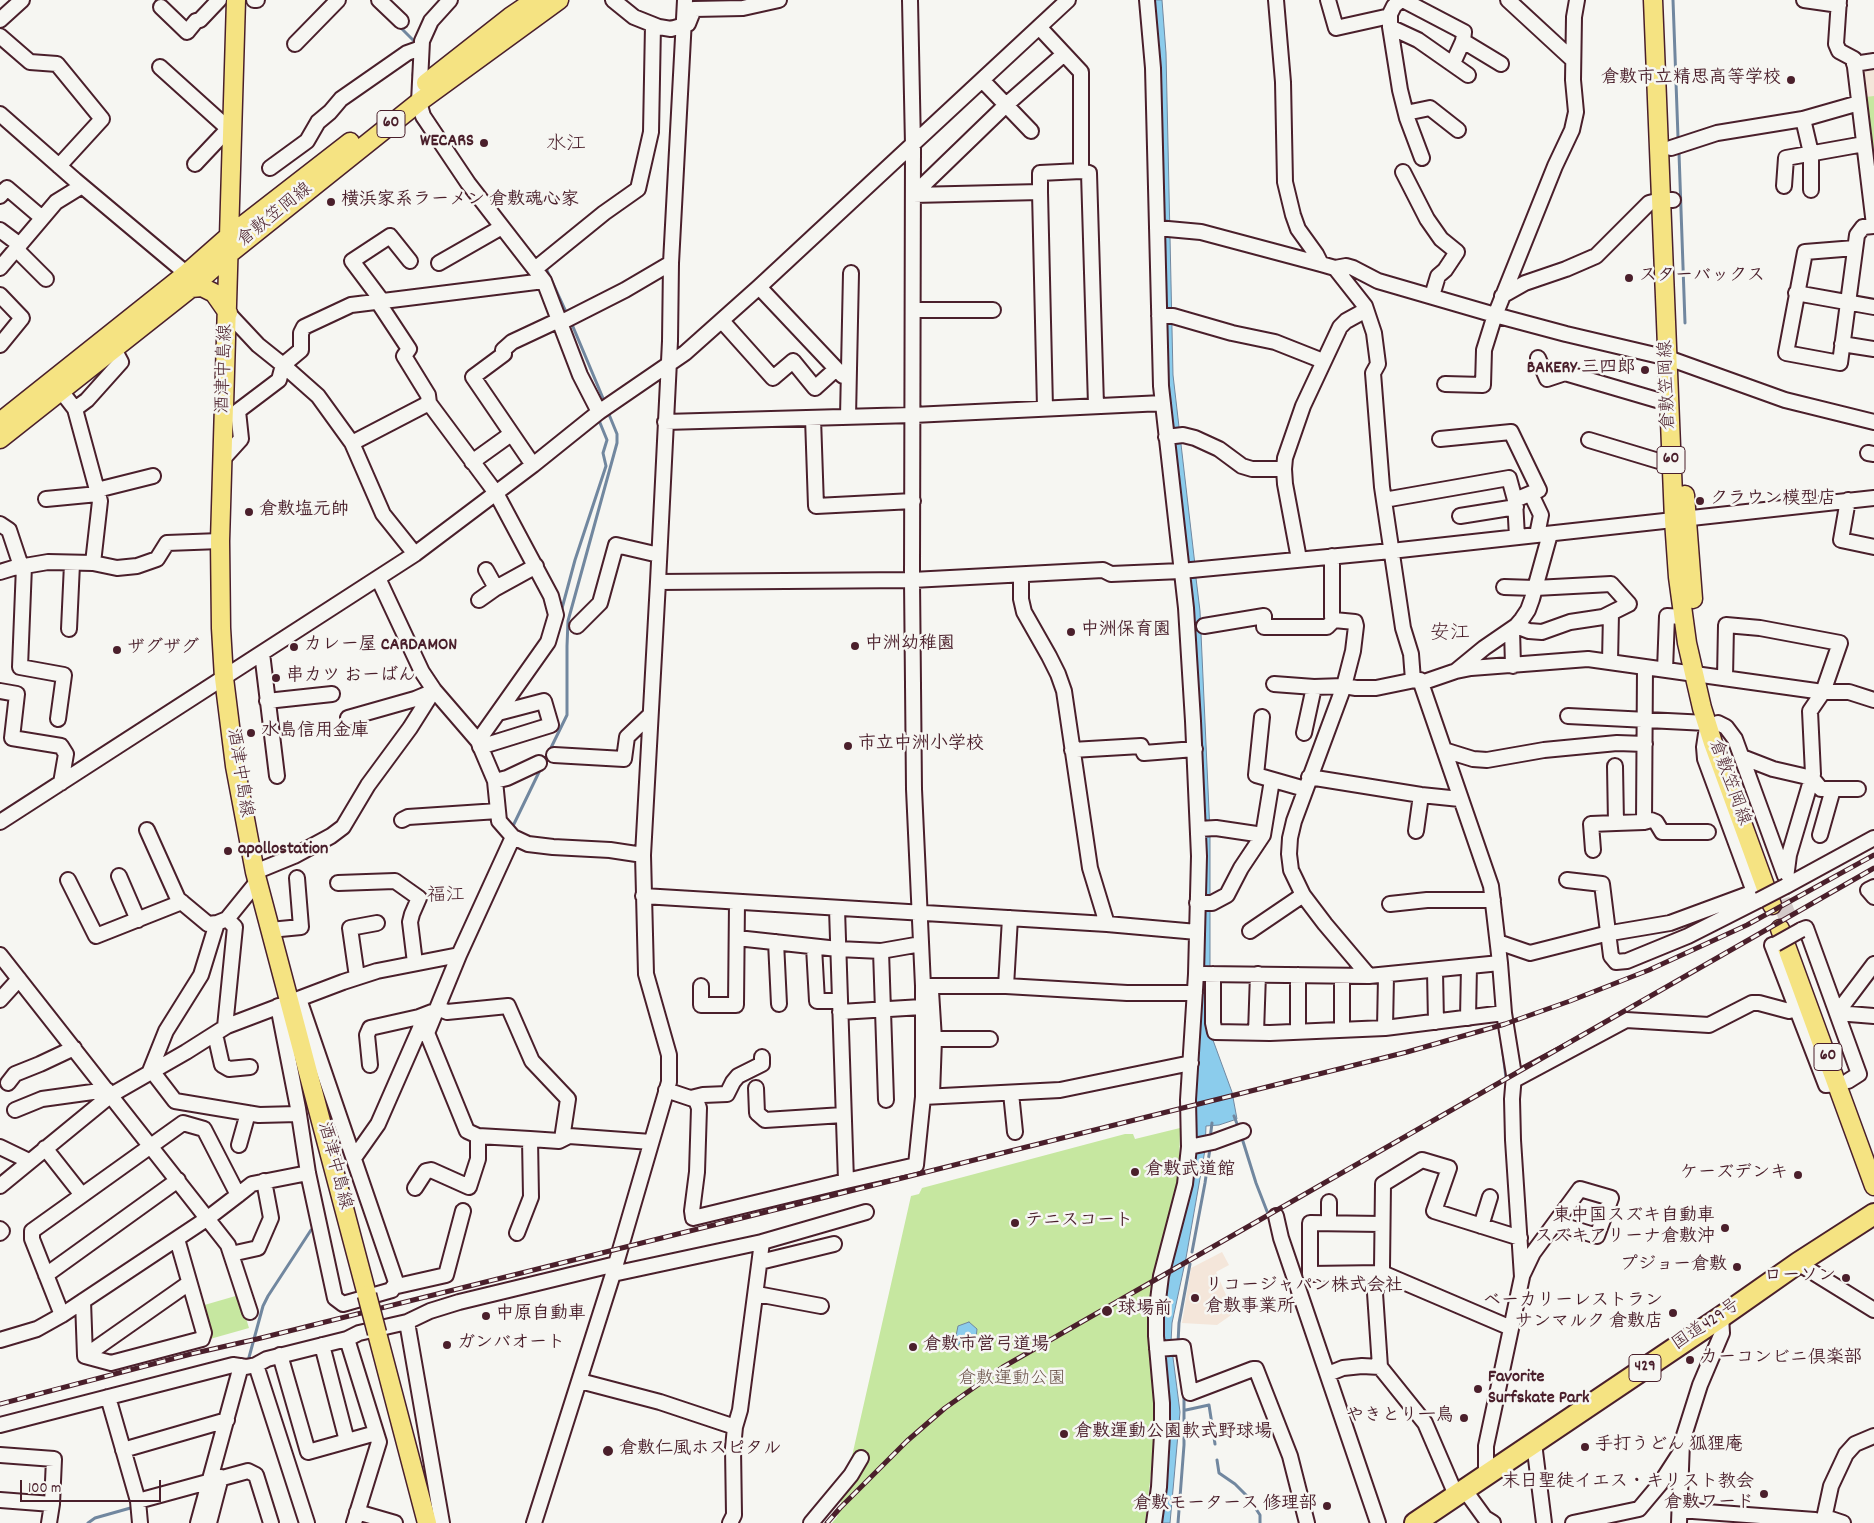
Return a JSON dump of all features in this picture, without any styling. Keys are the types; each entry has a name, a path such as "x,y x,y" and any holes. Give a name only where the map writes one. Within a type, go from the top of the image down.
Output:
{"highway":[{"name":"国道429号","path":"1415,1523 1798,1263 1874,1214"}],"main road":[{"name":"酒津中島線","path":"236,0 230,130 228,313 220,541 221,628 224,678 235,766 256,877 427,1523"},
{"name":"倉敷笠岡線","path":"4,424 61,391 114,349 510,17 535,0"},
{"name":"倉敷笠岡線","path":"4,424 194,283 229,236 263,210 419,95 559,0"},
{"name":"倉敷笠岡線","path":"1653,0 1667,200 1680,519 1678,577 1684,617 1700,674 1711,724 1726,750 1773,893"},
{"name":"倉敷笠岡線","path":"1665,0 1671,148 1667,200"},
{"path":"230,184 244,207 252,211 263,210"},
{"path":"194,283 214,293 228,313"},
{"name":"倉敷笠岡線","path":"1673,360 1669,400 1672,465 1694,611 1700,674"},
{"name":"60","path":"1787,932 1843,1082 1874,1151"},
{"name":"60","path":"1843,1082 1874,1186"}],"street":[{"path":"0,20 22,0"},
{"path":"162,7 187,32 219,0"},
{"path":"295,44 338,0"},
{"path":"379,0 401,21"},
{"path":"613,0 634,17 652,25 671,29 688,24 694,9 743,8 779,0"},
{"path":"534,1523 614,1269 668,1082 669,1055 646,974 643,855 658,582 671,263 685,0"},
{"path":"910,0 913,145 913,310 918,414 916,580"},
{"path":"0,822 415,554 533,465 599,412 685,352 759,287 1068,0"},
{"path":"1147,0 1163,228 1165,316 1163,403 1173,436 1187,571 1186,608 1195,749 1203,829 1204,903 1197,932 1205,974 1203,1022 1191,1062 1188,1100 1190,1147 1185,1184 1158,1290 1156,1316 1162,1403 1162,1434 1159,1487 1154,1523"},
{"path":"1276,0 1283,82 1288,198 1298,230 1321,264"},
{"path":"1328,0 1336,28 1394,8 1464,32 1463,41 1453,63"},
{"path":"1508,0 1573,60"},
{"path":"1445,384 1483,385 1484,350 1493,319 1555,166 1572,130 1576,112 1573,60 1574,18 1577,0"},
{"path":"1804,0 1839,3 1836,44 1839,51 1854,59 1874,226 1863,227 1859,230 1847,303 1840,363 1786,353 1804,252 1855,248"},
{"path":"445,2 431,21 422,41 419,95 423,116 468,183 544,281 562,321 580,375 599,412"},
{"path":"1394,8 1418,40 1468,75"},
{"path":"1394,8 1396,74 1406,113 1422,158"},
{"path":"535,269 604,213 638,189 651,132 652,25"},
{"path":"1039,27 1080,72 1081,171"},
{"path":"0,36 30,62 57,64 102,120 59,166"},
{"path":"1463,41 1501,64"},
{"path":"270,168 306,141 318,122 341,99 407,53 422,48"},
{"path":"913,195 1006,105 1064,54"},
{"path":"1854,64 1874,61"},
{"path":"160,67 230,130 195,164"},
{"path":"982,80 1031,131"},
{"path":"1671,148 1717,133 1803,119 1859,102"},
{"path":"1406,113 1430,108 1458,130"},
{"path":"0,114 194,283"},
{"path":"1803,119 1811,153 1811,190"},
{"path":"1784,186 1786,158 1864,144"},
{"path":"1045,408 1040,173 1081,171 1089,173 1096,405"},
{"path":"1403,172 1427,219 1441,239 1456,252 1445,270 1438,276 1432,296"},
{"path":"0,268 41,217 56,202 82,186"},
{"path":"0,196 7,188 41,217"},
{"path":"913,195 1040,192"},
{"path":"1502,296 1525,283 1596,256 1649,203 1667,200"},
{"path":"439,263 502,227"},
{"path":"1163,228 1201,232 1321,264 1340,267 1378,281 1432,296 1493,319 1566,334 1673,360 1785,400 1874,422"},
{"path":"0,230 46,279"},
{"path":"410,261 390,236 352,261 380,301 409,349 404,356 428,396 429,403 496,493 551,596 556,615 548,642 479,744"},
{"path":"533,465 473,377 504,354 503,350 512,342 562,321 625,290 671,263"},
{"path":"1340,267 1374,333 1391,551 1403,628 1417,681 1444,750 1457,799 1486,872 1498,942 1500,1013 1514,1075 1513,1140 1517,1237 1522,1277"},
{"path":"848,417 851,273"},
{"path":"222,460 241,439 238,412 279,380 283,365 302,350 301,333 304,326 351,305 544,281"},
{"path":"759,287 848,381"},
{"path":"1796,293 1874,307"},
{"path":"0,295 22,318 0,345"},
{"path":"913,310 993,310"},
{"path":"1299,559 1284,470 1289,444 1322,362 1340,327 1364,311"},
{"path":"228,313 258,344 318,396 352,443 383,514 415,554"},
{"path":"1165,316 1276,342 1322,362"},
{"path":"722,321 774,378 793,362 815,388 836,369"},
{"path":"1842,344 1874,349"},
{"path":"75,409 88,400 120,362 114,349"},
{"path":"1538,358 1547,379 1564,373 1657,400 1669,400"},
{"path":"61,391 75,409 100,501 93,564"},
{"path":"352,443 429,403"},
{"path":"665,422 848,417 1163,403"},
{"path":"918,414 913,501 922,914 926,986 922,1007 928,1098"},
{"path":"813,418 816,506 913,501"},
{"path":"1440,439 1511,432 1539,490 1515,504 1460,516"},
{"path":"472,462 511,434"},
{"path":"1173,436 1213,446 1242,466 1252,469 1284,470"},
{"path":"1589,440 1672,465"},
{"path":"46,499 97,492 153,476"},
{"path":"1386,499 1509,478 1515,504 1517,537"},
{"path":"1456,672 1484,648 1514,627 1528,610 1544,535 1541,515 1530,494"},
{"path":"658,582 916,580 1103,570 1111,574 1187,571 1544,535 1874,498"},
{"path":"1848,500 1841,540 1874,547"},
{"path":"0,524 9,530 23,566 20,667 64,675 58,719"},
{"path":"0,572 48,562 93,564 117,568 137,566 157,559 167,543 220,541"},
{"path":"577,626 600,603 616,546 659,555"},
{"path":"1204,626 1264,616 1264,627 1328,627 1334,620 1332,556"},
{"path":"69,628 72,564"},
{"path":"479,600 496,588 536,566"},
{"path":"486,570 496,588"},
{"path":"1021,575 1021,599 1024,612 1049,656 1064,691 1090,868 1107,924"},
{"path":"378,578 422,672 434,690 479,744 497,780 499,821 513,836 528,844 610,850 643,855"},
{"path":"1504,587 1534,588 1610,584 1629,604 1590,620 1570,622 1542,632 1514,627"},
{"path":"1610,662 1611,613"},
{"path":"1665,670 1666,616 1684,617"},
{"path":"1334,620 1356,622 1353,651 1344,686 1294,822 1289,854 1291,870 1303,895 1369,976"},
{"path":"1725,678 1726,625 1760,628 1840,643 1823,692 1810,712 1813,774 1789,855 1773,893"},
{"path":"1513,666 1514,627"},
{"path":"262,653 277,776"},
{"path":"1274,684 1314,688 1344,686 1376,688 1417,681 1472,668 1588,659 1823,692 1849,692 1874,700"},
{"path":"1644,822 1645,667"},
{"path":"1304,733 1314,688"},
{"path":"348,718 415,699 434,690"},
{"path":"151,1071 166,1031 201,975 222,921 256,877 331,836 343,827 368,785 410,728 434,690"},
{"path":"0,691 17,694 12,738 61,746 66,754 61,783"},
{"path":"267,701 332,694"},
{"path":"479,744 551,725 544,701 498,714"},
{"path":"554,755 624,759 627,738 650,715"},
{"path":"1568,716 1711,724 1726,727 1735,739 1742,757 1773,893"},
{"path":"1262,717 1256,775 1272,780 1457,799"},
{"path":"1711,724 1704,747 1705,759 1773,893"},
{"path":"1444,750 1473,759 1487,760 1544,750 1617,743 1645,744"},
{"path":"1072,750 1141,746 1144,752 1195,749"},
{"path":"1742,757 1773,768 1812,778 1821,789 1858,789"},
{"path":"497,780 539,763"},
{"path":"1615,766 1616,823"},
{"path":"1204,903 1227,895 1241,868 1263,835 1272,780"},
{"path":"1820,835 1832,789"},
{"path":"1416,831 1420,795"},
{"path":"402,820 408,817 498,810"},
{"path":"1593,850 1590,824 1644,822 1651,820 1656,822 1662,832 1708,832"},
{"path":"1203,829 1263,835"},
{"path":"147,830 178,899 208,924 222,921 235,927 220,1030 222,1065 229,1069 250,1067"},
{"path":"354,1158 378,1124 459,955 513,836"},
{"path":"1567,880 1602,884 1611,956 1616,962 1627,961 1688,936 1773,893 1874,838"},
{"path":"120,876 138,920"},
{"path":"270,930 301,927 297,878"},
{"path":"68,880 96,936 182,902"},
{"path":"338,883 395,881 419,898 410,922 415,963"},
{"path":"1874,887 1868,890 1874,897"},
{"path":"1498,942 1530,954 1608,934 1670,923 1773,893"},
{"path":"1250,931 1303,895"},
{"path":"643,896 1107,924 1197,932"},
{"path":"1390,904 1427,900 1491,900"},
{"path":"701,986 701,1004 736,1005 737,902"},
{"path":"837,909 846,1181"},
{"path":"666,1090 696,1100 699,1108 700,1123 692,1211 693,1218 916,1165 928,1098 934,1039 921,944 922,914"},
{"path":"1006,986 1010,918"},
{"path":"358,977 350,928 377,923"},
{"path":"1806,928 1859,1074 1843,1082 1826,1085 1797,1009 1772,945 1787,932 1806,928"},
{"path":"737,938 838,949 881,951 921,944"},
{"path":"776,942 779,1004"},
{"path":"814,946 817,1001 840,1006 883,1010 922,1007"},
{"path":"881,951 886,1100"},
{"path":"0,954 228,1245 250,1312"},
{"path":"0,1186 109,1092 151,1071 220,1030 377,971 459,955"},
{"path":"1205,974 1386,976 1498,963"},
{"path":"1837,1014 1874,964"},
{"path":"1468,1018 1469,966"},
{"path":"1435,971 1436,1022"},
{"path":"1205,974 1195,993 1203,1022 1215,1032 1256,1033 1385,1028 1500,1013"},
{"path":"1256,1033 1258,974"},
{"path":"1298,975 1298,1031"},
{"path":"1385,1028 1386,976"},
{"path":"1342,977 1342,1030"},
{"path":"0,1000 19,979"},
{"path":"926,986 1006,986 1127,993 1195,993"},
{"path":"289,1003 298,1114 308,1173 335,1298 342,1304 392,1290 393,1288 446,1275 463,1211"},
{"path":"289,1003 354,1158 396,1282 393,1288"},
{"path":"1514,1080 1626,1020 1709,1025 1752,1003 1789,1011 1797,1009"},
{"path":"370,1065 367,1035 370,1028 432,1011 447,1012 508,1006 532,1061 568,1099 562,1139"},
{"path":"432,1011 427,1033 467,1131 478,1136 559,1141 569,1136 651,1142"},
{"path":"1837,1014 1874,1016"},
{"path":"934,1039 990,1039"},
{"path":"8,1083 15,1074 74,1048"},
{"path":"691,1098 703,1095 727,1094 738,1076 762,1064 762,1057"},
{"path":"928,1098 1060,1090 1191,1062"},
{"path":"151,1071 174,1101 258,1115 298,1114"},
{"path":"756,1088 757,1114 766,1120 844,1115"},
{"path":"15,1110 42,1099 109,1092"},
{"path":"1011,1093 1015,1132"},
{"path":"239,1145 248,1112"},
{"path":"62,1315 32,1239 32,1230 183,1123 204,1129 238,1195"},
{"path":"1190,1147 1213,1142 1240,1132"},
{"path":"415,1188 426,1171 432,1170 469,1188 478,1159 478,1136"},
{"path":"517,1233 531,1197 530,1139"},
{"path":"0,1147 29,1161"},
{"path":"45,1148 82,1195"},
{"path":"1488,1521 1460,1492 1425,1423 1380,1367 1375,1293 1381,1273 1383,1184 1422,1160 1449,1168 1434,1211 1517,1237"},
{"path":"0,1340 37,1329 62,1315 208,1218 252,1184 308,1173"},
{"path":"46,1275 178,1180"},
{"path":"232,1254 258,1248 271,1218 264,1181"},
{"path":"1481,1226 1490,1197"},
{"path":"1329,1202 1329,1222"},
{"path":"0,1425 233,1365 256,1365 267,1359 347,1339 359,1333 407,1322 430,1311 459,1302 614,1269 762,1242 866,1212"},
{"path":"1276,1216 1281,1238 1378,1523"},
{"path":"1310,1274 1310,1223 1382,1224"},
{"path":"1486,1475 1486,1446 1509,1327 1522,1277 1533,1254 1555,1223"},
{"path":"85,1356 110,1363 202,1340 204,1333 176,1239"},
{"path":"730,1523 734,1515 732,1448 740,1410 762,1242"},
{"path":"760,1262 834,1244"},
{"path":"1798,1263 1874,1310"},
{"path":"1294,1274 1381,1273 1509,1327"},
{"path":"85,1356 190,1283"},
{"path":"756,1294 821,1306"},
{"path":"83,1301 85,1356"},
{"path":"1721,1317 1722,1333 1700,1385 1682,1442 1679,1517 1815,1520 1842,1523"},
{"path":"407,1322 442,1523"},
{"path":"347,1339 380,1442 355,1518 395,1523"},
{"path":"322,1345 347,1441"},
{"path":"1159,1349 1183,1347 1190,1393 1256,1369 1290,1456 1307,1523"},
{"path":"280,1356 308,1452 376,1433"},
{"path":"256,1365 307,1523"},
{"path":"209,1523 215,1479 240,1366"},
{"path":"1328,1374 1353,1367 1380,1367"},
{"path":"580,1380 660,1402 735,1427"},
{"path":"108,1396 138,1505 140,1523"},
{"path":"123,1450 227,1420"},
{"path":"1823,1521 1831,1486 1846,1454 1855,1444 1874,1436"},
{"path":"1534,1443 1544,1523"},
{"path":"1629,1523 1660,1484 1681,1450"},
{"path":"0,1454 54,1459 52,1504 49,1523"},
{"path":"811,1523 851,1475 861,1458"},
{"path":"138,1505 215,1479 248,1471 256,1475 271,1523"},
{"path":"198,1523 215,1479"},
{"path":"0,1500 52,1504"},
{"path":"1573,1523 1639,1509"}],"shaded area":[{"path":"1874,64 1874,192 1859,66"},
{"path":"1222,1252 1229,1265 1216,1272 1234,1313 1217,1325 1182,1323 1191,1268"}],"green space":[{"path":"1874,96 1874,149 1871,150 1865,97"},
{"name":"倉敷運動公園","path":"1180,1128 1179,1174 1150,1291 1149,1331 1156,1432 1145,1523 832,1523 837,1517 845,1487 911,1196 919,1194 922,1188 1125,1134 1133,1134 1135,1139"},
{"path":"239,1295 249,1328 210,1339 201,1306"}],"water":[{"path":"1152,0 1162,0 1166,53 1173,375 1195,565 1189,566 1184,562 1166,393"},
{"path":"1196,578 1200,611 1210,833 1210,1032 1232,1092 1237,1119 1219,1125 1206,1126 1205,1150 1186,1258 1172,1323 1171,1342 1180,1412 1170,1523 1160,1523 1169,1414 1162,1342 1163,1310 1194,1099 1197,1026 1186,579"},
{"path":"969,1322 977,1329 976,1339 970,1343 960,1343 956,1349 950,1348 947,1344 948,1340 956,1336 958,1326"}],"waterway":[{"path":"1673,0 1678,137"},
{"path":"399,26 416,43"},
{"path":"413,75 414,68"},
{"path":"417,121 448,165"},
{"path":"1679,153 1685,323"},
{"path":"545,266 567,314"},
{"path":"571,322 605,403"},
{"path":"544,762 567,715 568,621 617,443 617,434 608,412"},
{"path":"561,612 575,560 606,466 603,453 607,440 598,418"},
{"path":"512,828 541,768"},
{"path":"1502,1045 1507,1086"},
{"path":"1234,1116 1239,1129"},
{"path":"1210,1139 1212,1123"},
{"path":"1241,1135 1270,1219"},
{"path":"1192,1252 1210,1148"},
{"path":"248,1361 263,1306 311,1230"},
{"path":"1178,1343 1179,1323 1190,1264"},
{"path":"1178,1523 1184,1445 1184,1394"},
{"path":"1186,1410 1209,1405 1215,1444"},
{"path":"1217,1460 1219,1473 1235,1484 1248,1497 1260,1515 1260,1523"},
{"path":"88,1523 95,1518 134,1507"}],"tunnel":[{"path":"1781,900 1790,924"}],"railway":[{"path":"0,1404 191,1354 1407,1052 1505,1024 1649,970 1747,925 1874,855"},
{"path":"827,1523 907,1441 945,1408 1003,1367 1874,868"}],"place":[{"name":"倉敷市立精思高等学校","path":"1791,80"},
{"name":"WECARS","path":"484,143"},
{"name":"横浜家系ラーメン 倉敷魂心家","path":"331,202"},
{"name":"スターバックス","path":"1629,278"},
{"name":"BAKERY 三四郎","path":"1645,370"},
{"name":"クラウン模型店","path":"1700,501"},
{"name":"倉敷塩元帥","path":"249,512"},
{"name":"中洲保育園","path":"1071,632"},
{"name":"中洲幼稚園","path":"855,646"},
{"name":"カレー屋 CARDAMON","path":"294,647"},
{"name":"ザグザグ","path":"117,650"},
{"name":"串カツ おーばん","path":"276,678"},
{"name":"水島信用金庫","path":"251,733"},
{"name":"市立中洲小学校","path":"848,746"},
{"name":"apollostation","path":"228,851"},
{"name":"倉敷武道館","path":"1135,1172"},
{"name":"ケーズデンキ","path":"1798,1175"},
{"name":"テニスコート","path":"1015,1223"},
{"name":"東中国スズキ自動車 スズキアリーナ倉敷沖","path":"1725,1228"},
{"name":"プジョー倉敷","path":"1737,1267"},
{"name":"ローソン","path":"1846,1278"},
{"name":"リコージャパン株式会社 倉敷事業所","path":"1195,1298"},
{"name":"球場前","path":"1107,1311"},
{"name":"ベーカリーレストラン サンマルク 倉敷店","path":"1673,1313"},
{"name":"中原自動車","path":"486,1316"},
{"name":"ガンバオート","path":"447,1345"},
{"name":"倉敷市営弓道場","path":"913,1347"},
{"name":"カーコンビニ倶楽部","path":"1690,1360"},
{"name":"Favorite Surfskate Park","path":"1478,1389"},
{"name":"やきとり一鳥","path":"1464,1418"},
{"name":"倉敷運動公園軟式野球場","path":"1064,1434"},
{"name":"手打うどん 狐狸庵","path":"1585,1447"},
{"name":"倉敷仁風ホスピタル","path":"608,1451"},
{"name":"末日聖徒イエス・キリスト教会 倉敷ワード","path":"1764,1494"},
{"name":"倉敷モータース 修理部","path":"1327,1506"}],"district":[{"name":"水江","path":"566,146"},
{"name":"安江","path":"1450,635"},
{"name":"福江","path":"446,897"}]}
